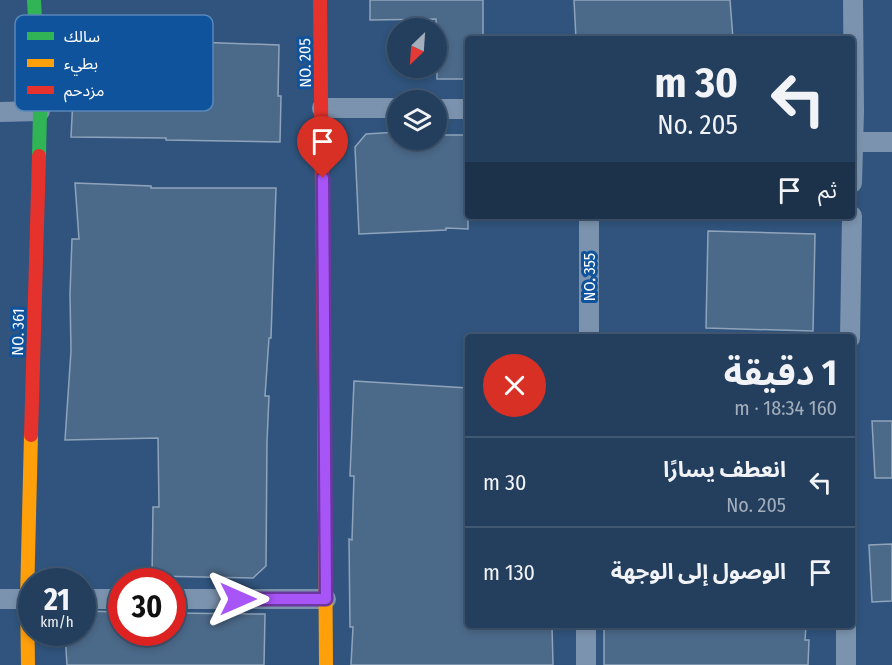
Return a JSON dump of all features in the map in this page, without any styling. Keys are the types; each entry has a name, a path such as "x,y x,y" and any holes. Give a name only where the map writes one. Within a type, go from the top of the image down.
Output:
{"street":[{"name":"NO. 361","path":"34,0 35,15"},
{"name":"NO. 205","path":"320,0 326,665"},
{"path":"853,0 853,36"},
{"path":"322,108 387,108"},
{"path":"447,109 465,109"},
{"name":"NO. 361","path":"30,568 40,111"},
{"path":"0,112 40,111"},
{"path":"855,142 892,142"},
{"name":"NO. 355","path":"589,334 590,219"},
{"path":"850,334 852,219"},
{"path":"0,599 18,599"},
{"path":"186,599 326,599"},
{"path":"586,628 586,665"},
{"path":"846,628 846,665"},
{"name":"NO. 361","path":"28,646 28,665"}],"building":[{"path":"370,0 483,0 483,36 465,36 465,79 437,79 447,78 447,18 370,20"},
{"path":"574,0 730,0 733,36 576,36"},
{"path":"213,43 279,45 280,142 71,137 72,111 213,111"},
{"path":"387,133 387,150 447,150 447,135 465,135 465,219 468,219 468,229 446,228 446,230 359,234 355,147 366,134"},
{"path":"75,183 151,186 151,188 276,188 271,338 269,338 265,396 269,396 266,566 253,578 186,577 186,568 152,568 153,507 159,507 158,438 65,440 71,351 72,239 79,239"},
{"path":"708,231 815,234 813,331 706,328"},
{"path":"354,381 465,388 465,628 552,628 553,665 351,665 353,627 350,627 349,539 352,540 354,476 350,476"},
{"path":"872,421 892,421 892,478 875,478"},
{"path":"892,544 892,601 872,602 869,545"},
{"path":"96,611 108,612 108,646 186,646 186,613 265,614 264,665 67,665 66,646 96,646"},
{"path":"604,628 806,628 805,640 809,640 808,665 604,665"}],"traffic: fast":[{"path":"34,0 35,15"},
{"path":"39,156 40,111"}],"traffic: slow":[{"path":"324,390 326,665"},
{"path":"28,665 27,599 31,435"}],"traffic: jam":[{"path":"320,0 324,390"},
{"path":"31,435 39,156"}],"route":[{"path":"238,599 326,599 323,178"}]}
